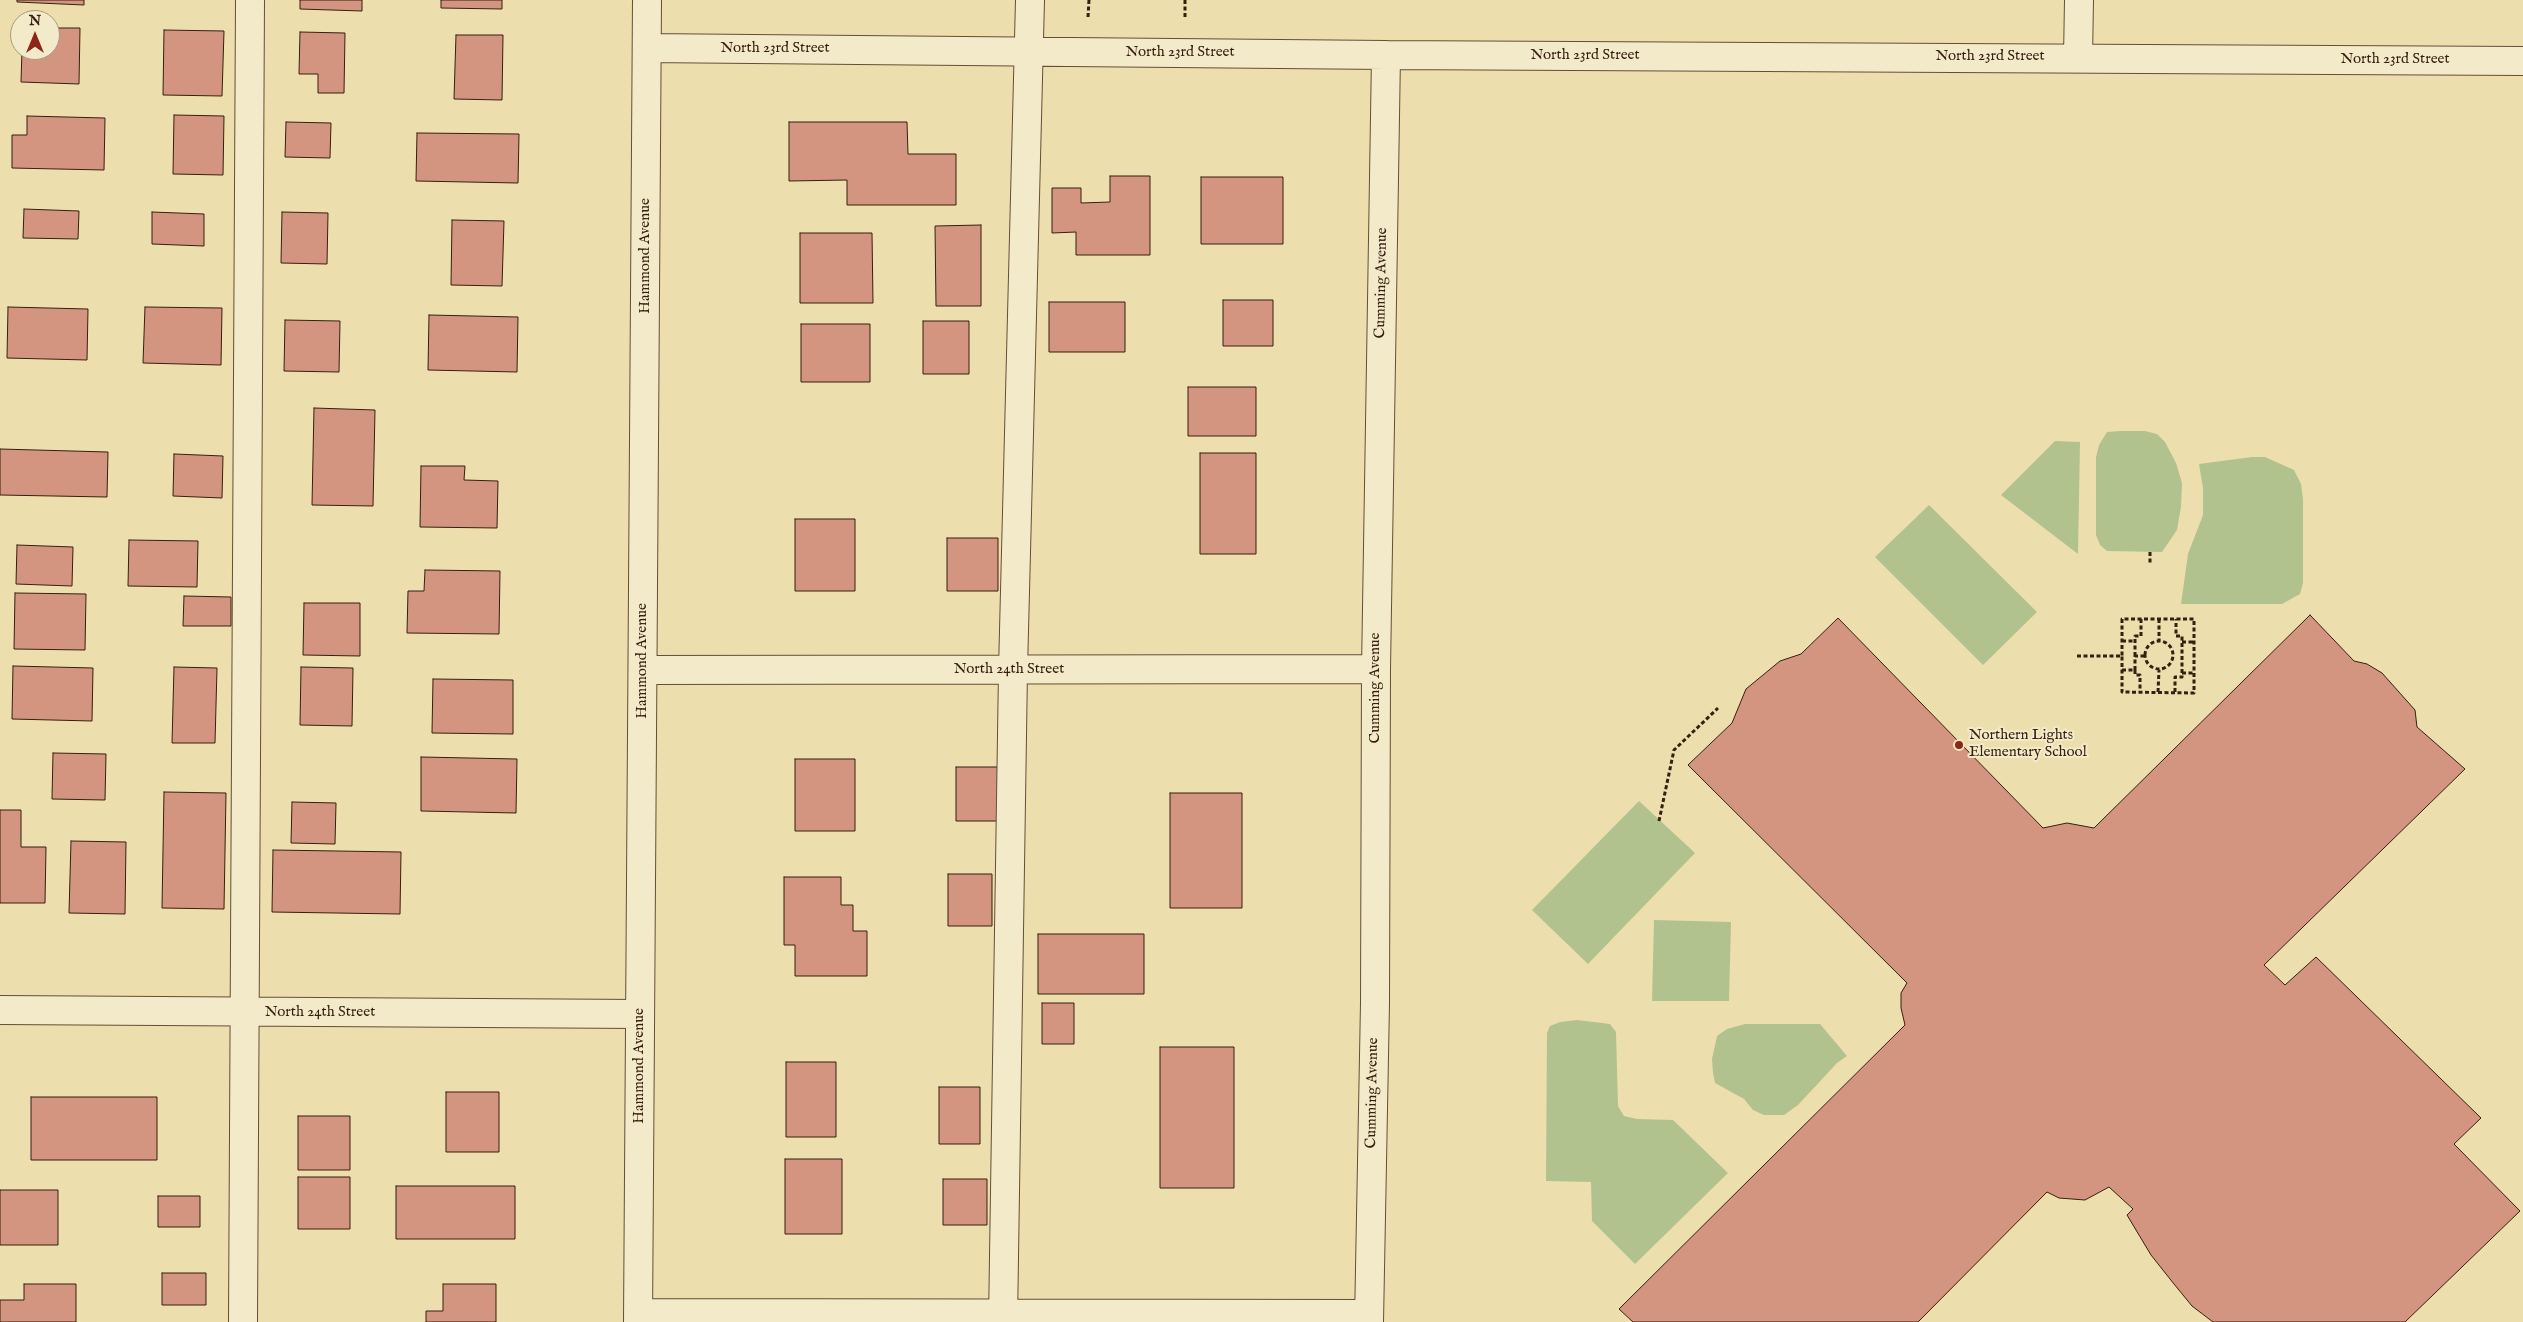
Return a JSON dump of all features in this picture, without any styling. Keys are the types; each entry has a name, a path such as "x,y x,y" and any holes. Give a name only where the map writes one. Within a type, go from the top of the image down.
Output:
{"street":[{"path":"243,1322 243,1013 250,0"},
{"name":"Hammond Avenue","path":"638,1318 647,0"},
{"path":"1003,1318 1013,670 1030,0"},
{"path":"2078,58 2079,0"},
{"name":"North 23rd Street","path":"647,48 1386,55 2523,60"},
{"name":"Cumming Avenue","path":"1369,1318 1375,1004 1376,669 1386,55"},
{"name":"North 24th Street","path":"643,670 1376,669"},
{"name":"North 24th Street","path":"0,1010 640,1014"},
{"path":"638,1318 1369,1318"}],"path":[{"path":"2150,552 2150,565"},
{"path":"2122,619 2159,619 2194,619 2194,693 2122,692 2122,619"},
{"path":"2140,692 2140,675 2135,675 2135,641 2136,636 2141,636 2141,619"},
{"path":"2159,619 2159,641"},
{"path":"2175,692 2175,677 2182,677 2182,636 2176,636 2176,619"},
{"path":"2122,641 2135,641"},
{"path":"2159,641 2169,646 2173,656 2170,664 2159,670 2149,666 2145,656 2147,647 2152,642 2159,641"},
{"path":"2182,642 2194,642"},
{"path":"2077,656 2122,656"},
{"path":"2135,656 2145,656"},
{"path":"2173,656 2182,656"},
{"path":"2122,670 2135,670"},
{"path":"2158,692 2159,670"},
{"path":"2182,673 2194,673"},
{"path":"1659,821 1674,750 1718,708"}],"green space":[{"path":"2145,431 2157,434 2165,442 2176,463 2182,483 2181,507 2177,530 2162,552 2107,551 2100,545 2096,535 2096,457 2099,445 2107,432"},
{"path":"2055,441 2080,442 2078,554 2001,495"},
{"path":"2265,457 2294,470 2301,484 2303,499 2303,583 2300,594 2282,604 2181,604 2188,554 2203,515 2203,488 2199,464"},
{"path":"1929,505 2037,612 1983,665 1875,557"},
{"path":"1639,801 1695,853 1588,964 1532,910"},
{"path":"1654,920 1731,922 1729,1001 1652,1001"},
{"path":"1577,1020 1610,1024 1616,1032 1618,1106 1624,1116 1637,1119 1673,1120 1728,1173 1635,1264 1592,1221 1591,1182 1546,1181 1547,1033 1550,1026 1560,1022"},
{"path":"1745,1024 1820,1024 1847,1056 1837,1063 1798,1105 1784,1115 1764,1115 1753,1110 1744,1099 1715,1083 1712,1059 1717,1036 1727,1029"}],"building":[{"path":"17,0 84,0 84,5 17,2"},
{"path":"300,0 362,0 362,11 300,9"},
{"path":"441,0 502,0 502,9 441,8"},
{"path":"60,28 80,28 79,84 21,82 22,60 60,60"},
{"path":"164,30 224,31 222,96 163,95"},
{"path":"300,32 345,33 344,93 318,93 318,74 299,74"},
{"path":"456,35 503,35 502,100 454,99"},
{"path":"174,115 224,116 223,175 173,174"},
{"path":"27,116 105,118 104,170 12,168 12,135 27,135"},
{"path":"286,122 331,123 330,158 285,157"},
{"path":"789,122 907,122 908,154 956,154 956,205 847,205 847,180 789,181"},
{"path":"417,133 519,134 518,183 416,181"},
{"path":"1110,176 1150,176 1150,255 1076,255 1076,232 1052,233 1052,188 1081,188 1081,203 1110,202"},
{"path":"1201,177 1283,177 1283,244 1201,244"},
{"path":"24,209 79,211 78,239 23,238"},
{"path":"152,212 204,214 204,246 152,244"},
{"path":"282,212 328,213 327,264 281,263"},
{"path":"452,220 504,221 502,286 451,285"},
{"path":"981,225 981,306 936,306 935,226"},
{"path":"800,233 872,233 873,303 800,303"},
{"path":"1223,300 1273,300 1273,346 1223,346"},
{"path":"1049,302 1125,302 1125,352 1049,352"},
{"path":"8,307 88,309 87,360 7,358"},
{"path":"145,307 222,308 221,365 143,363"},
{"path":"429,315 518,317 517,372 428,370"},
{"path":"285,320 340,321 339,372 284,371"},
{"path":"923,321 969,321 969,374 923,374"},
{"path":"801,324 870,324 870,382 801,382"},
{"path":"1188,387 1256,387 1256,436 1188,436"},
{"path":"314,408 375,410 373,506 312,505"},
{"path":"0,449 108,452 107,497 0,495"},
{"path":"1200,453 1256,453 1256,554 1200,554"},
{"path":"174,454 223,456 222,498 173,496"},
{"path":"421,466 465,466 464,480 498,481 497,528 420,527"},
{"path":"795,519 855,519 855,591 795,591"},
{"path":"947,538 998,538 998,591 947,591"},
{"path":"129,540 198,541 197,587 128,586"},
{"path":"17,545 73,547 72,586 16,584"},
{"path":"425,570 500,571 499,634 407,633 408,591 424,591"},
{"path":"15,593 86,594 85,650 14,649"},
{"path":"184,596 231,597 231,626 183,626"},
{"path":"304,603 360,603 360,656 303,655"},
{"path":"2310,615 2354,661 2367,664 2382,673 2415,710 2417,727 2465,769 2264,965 2285,985 2316,957 2481,1118 2454,1144 2520,1211 2405,1322 2213,1322 2192,1306 2151,1255 2127,1215 2133,1209 2109,1187 2085,1200 2059,1198 2047,1192 1918,1322 1633,1322 1619,1309 1905,1025 1901,1008 1901,993 1907,983 1688,765 1732,723 1746,689 1780,661 1801,654 1838,618 2043,828 2067,823 2094,828"},
{"path":"13,666 93,668 92,721 12,719"},
{"path":"174,667 217,668 215,743 172,743"},
{"path":"301,667 353,668 352,726 300,725"},
{"path":"433,679 513,680 513,734 432,733"},
{"path":"53,753 106,754 105,800 52,799"},
{"path":"421,757 517,759 516,813 421,811"},
{"path":"795,759 855,759 855,831 795,831"},
{"path":"956,767 1003,767 1003,821 956,821"},
{"path":"164,792 226,793 224,909 162,908"},
{"path":"1170,793 1242,793 1242,908 1170,908"},
{"path":"292,802 336,803 335,844 291,843"},
{"path":"0,810 21,810 21,847 46,847 45,903 0,903"},
{"path":"71,841 126,842 125,914 69,913"},
{"path":"273,850 401,852 400,914 272,912"},
{"path":"948,874 992,874 992,926 948,926"},
{"path":"784,877 841,877 841,905 853,905 853,931 867,931 867,976 795,976 795,945 784,945"},
{"path":"1038,934 1144,934 1144,994 1038,994"},
{"path":"1042,1003 1074,1003 1074,1044 1042,1044"},
{"path":"1160,1047 1234,1047 1234,1188 1160,1188"},
{"path":"786,1062 836,1062 836,1137 786,1137"},
{"path":"939,1087 980,1087 980,1144 939,1144"},
{"path":"446,1092 499,1092 499,1152 446,1152"},
{"path":"31,1097 157,1097 157,1160 31,1160"},
{"path":"298,1116 350,1116 350,1170 298,1170"},
{"path":"785,1159 842,1159 842,1234 785,1234"},
{"path":"298,1177 350,1177 350,1229 298,1229"},
{"path":"943,1179 987,1179 987,1225 943,1225"},
{"path":"396,1186 515,1186 515,1239 396,1239"},
{"path":"0,1190 58,1190 58,1245 0,1245"},
{"path":"158,1196 200,1196 200,1227 158,1227"},
{"path":"162,1273 206,1273 206,1305 162,1305"},
{"path":"24,1284 76,1284 76,1322 0,1322 0,1300 24,1300"},
{"path":"443,1284 496,1284 496,1322 426,1322 426,1311 443,1311"}],"place":[{"name":"Northern Lights Elementary School","path":"1959,745"}]}
